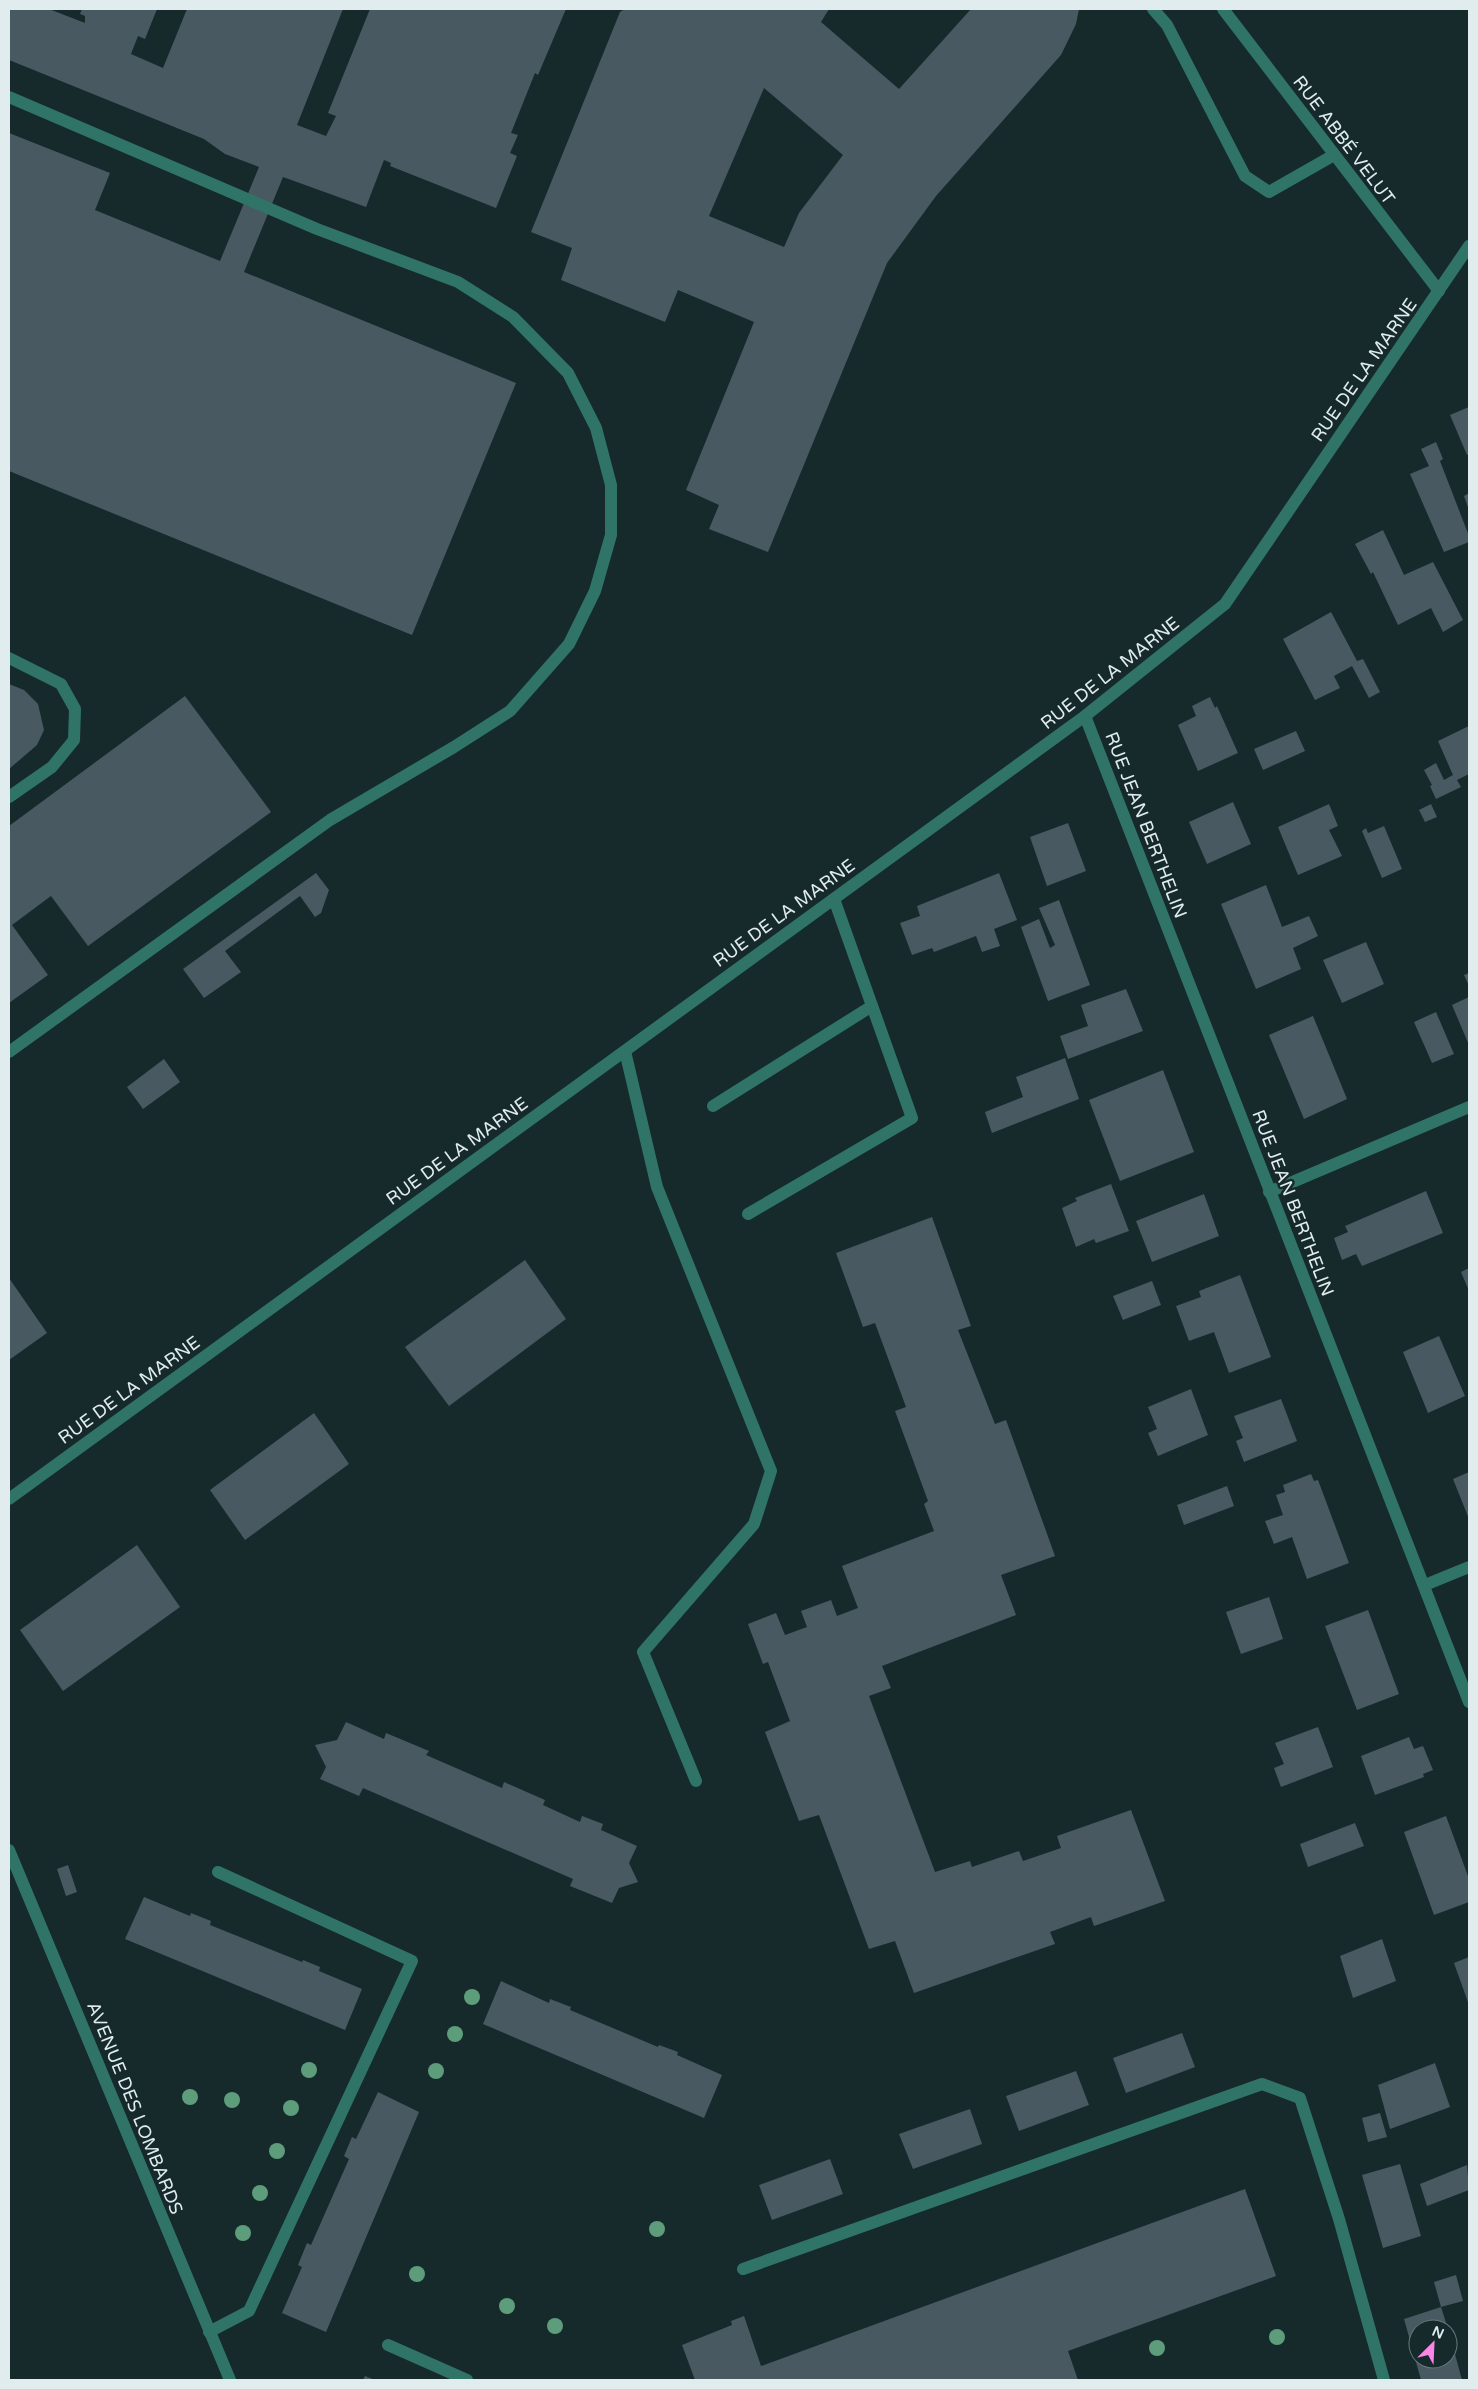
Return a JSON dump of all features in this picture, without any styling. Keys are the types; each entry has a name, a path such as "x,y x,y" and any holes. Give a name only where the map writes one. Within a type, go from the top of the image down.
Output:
{"street":[{"path":"1153,9 1167,25 1245,176 1269,192 1334,155"},
{"name":"RUE ABBÉ VELUT","path":"1223,9 1439,291"},
{"path":"9,97 317,228 458,282 513,317 568,373 596,428 611,486 611,535 596,591 569,644 510,711 454,747 330,820 9,1052"},
{"name":"RUE DE LA MARNE","path":"9,1499 1085,716 1225,604 1469,246"},
{"path":"9,658 61,684 75,709 74,740 52,767 9,797"},
{"name":"RUE JEAN BERTHELIN","path":"1085,716 1469,1702"},
{"path":"748,1214 912,1118 834,899"},
{"path":"713,1106 872,1006"},
{"path":"625,1051 658,1187 771,1472 754,1524 643,1652 696,1780"},
{"path":"1269,1192 1469,1106"},
{"path":"1425,1585 1469,1567"},
{"name":"AVENUE DES LOMBARDS","path":"9,1850 230,2380"},
{"path":"209,2332 249,2312 412,1961 218,1872"},
{"path":"743,2269 1262,2084 1300,2098 1339,2219 1384,2380"},
{"path":"388,2345 467,2380"}],"building":[{"path":"9,9 49,9 85,23 85,16 80,14 82,9 157,9 145,39 138,36 131,54 163,68 187,9 343,9 297,125 326,136 336,116 328,113 370,9 566,9 538,75 535,73 511,133 518,135 510,153 517,156 496,208 390,166 391,163 384,160 366,207 283,177 244,272 516,383 412,635 9,471 9,133 110,173 95,210 220,261 259,167 225,154 204,139 9,60"},
{"path":"625,9 829,9 821,22 899,89 971,9 1079,9 1076,24 1061,55 936,196 887,263 768,552 709,529 719,505 686,490 754,322 678,290 665,322 561,280 572,248 531,232 620,12","holes":["764,88 843,155 799,213 784,247 709,216"]},
{"path":"1469,407 1469,454 1467,455 1450,415"},
{"path":"1436,442 1443,459 1440,461 1469,536 1469,542 1444,552 1410,474 1429,466 1421,449"},
{"path":"1469,493 1469,510 1464,496"},
{"path":"1383,530 1404,575 1433,562 1463,620 1443,632 1431,608 1398,625 1373,572 1371,574 1355,544"},
{"path":"1331,612 1357,661 1363,659 1380,692 1369,698 1352,666 1334,676 1340,688 1315,700 1283,639"},
{"path":"9,684 24,690 38,704 44,730 37,745 9,769"},
{"path":"185,696 271,812 88,946 51,896 12,925 48,975 9,1003 9,826"},
{"path":"1210,697 1215,708 1217,706 1238,753 1198,771 1178,725 1196,716 1192,706"},
{"path":"1469,726 1469,774 1457,780 1461,787 1436,799 1430,786 1432,785 1424,770 1436,763 1444,780 1453,775 1438,741"},
{"path":"1296,731 1305,751 1263,770 1254,749"},
{"path":"1233,802 1251,844 1207,864 1189,822"},
{"path":"1329,804 1338,826 1329,830 1342,856 1298,875 1278,827"},
{"path":"1431,804 1437,817 1425,822 1419,810"},
{"path":"1068,823 1086,871 1047,886 1030,837"},
{"path":"1384,826 1402,869 1382,878 1362,831 1366,828 1368,833"},
{"path":"316,873 329,890 321,913 315,917 300,896 225,951 241,972 204,998 183,969"},
{"path":"999,873 1017,920 994,929 1000,946 982,952 976,936 934,952 932,948 912,955 900,923 920,916 917,906"},
{"path":"1266,885 1282,927 1309,916 1318,936 1293,948 1301,969 1256,989 1221,904"},
{"path":"1059,900 1090,985 1048,1001 1021,927 1039,919 1050,948 1055,945 1039,908"},
{"path":"1366,942 1384,984 1342,1003 1323,960"},
{"path":"1469,973 1469,986 1464,975"},
{"path":"1126,989 1143,1031 1068,1059 1060,1036 1088,1026 1081,1005"},
{"path":"1469,997 1469,1045 1452,1005"},
{"path":"1436,1012 1454,1054 1432,1063 1414,1022"},
{"path":"1313,1016 1347,1099 1304,1119 1269,1035"},
{"path":"1065,1058 1079,1099 992,1133 985,1112 1023,1097 1016,1077"},
{"path":"164,1059 180,1082 143,1109 127,1087"},
{"path":"1163,1070 1194,1152 1120,1181 1089,1100"},
{"path":"1111,1184 1129,1231 1096,1243 1094,1239 1076,1247 1062,1208 1077,1201 1075,1198"},
{"path":"1426,1191 1443,1233 1362,1266 1356,1254 1342,1260 1334,1238 1348,1232 1345,1226"},
{"path":"1204,1194 1219,1236 1152,1262 1136,1221"},
{"path":"932,1217 971,1326 958,1330 995,1424 1006,1420 1055,1556 1001,1575 1016,1615 882,1666 891,1688 869,1696 935,1872 970,1861 972,1867 1019,1851 1023,1861 1061,1848 1057,1836 1131,1810 1165,1901 1094,1926 1091,1917 1050,1932 1055,1944 914,1993 895,1941 869,1949 819,1815 799,1821 765,1732 790,1721 768,1662 763,1664 748,1624 776,1613 785,1635 807,1627 801,1611 831,1600 837,1616 858,1608 842,1566 934,1531 924,1504 928,1501 895,1411 906,1407 875,1323 863,1327 836,1253"},
{"path":"525,1260 566,1319 449,1406 405,1347"},
{"path":"1469,1268 1469,1291 1461,1272"},
{"path":"1240,1275 1271,1357 1229,1373 1214,1332 1189,1341 1176,1306 1201,1297 1199,1291"},
{"path":"9,1278 47,1333 9,1360"},
{"path":"1152,1281 1161,1305 1123,1320 1113,1296"},
{"path":"1439,1336 1465,1396 1428,1413 1403,1352"},
{"path":"1191,1389 1208,1435 1158,1456 1148,1433 1157,1429 1148,1407"},
{"path":"1281,1399 1297,1441 1244,1462 1236,1441 1243,1438 1234,1416"},
{"path":"314,1413 349,1464 245,1540 210,1490"},
{"path":"1469,1472 1469,1519 1453,1479"},
{"path":"1311,1474 1314,1481 1318,1480 1349,1563 1307,1579 1292,1537 1274,1544 1265,1521 1283,1515 1276,1495 1285,1492 1283,1485"},
{"path":"1227,1486 1234,1506 1184,1525 1177,1505"},
{"path":"137,1545 180,1607 63,1691 20,1630"},
{"path":"1269,1597 1283,1639 1241,1654 1226,1612"},
{"path":"1368,1610 1399,1694 1357,1710 1325,1626"},
{"path":"346,1722 384,1739 386,1733 429,1751 426,1755 502,1788 504,1782 545,1800 543,1805 580,1822 582,1816 603,1824 601,1830 637,1846 629,1863 638,1882 619,1888 612,1903 570,1886 573,1879 363,1788 359,1796 320,1779 326,1767 315,1745 337,1740"},
{"path":"1318,1727 1333,1767 1281,1787 1274,1768 1284,1764 1275,1743"},
{"path":"1409,1737 1414,1749 1423,1746 1433,1770 1423,1774 1424,1777 1375,1795 1361,1756"},
{"path":"1446,1816 1469,1879 1469,1902 1434,1915 1404,1832"},
{"path":"1355,1823 1364,1846 1308,1867 1300,1844"},
{"path":"68,1865 77,1892 66,1896 57,1869"},
{"path":"144,1897 190,1916 191,1913 211,1921 210,1925 302,1962 303,1960 320,1967 319,1971 362,1989 345,2030 125,1939"},
{"path":"1382,1939 1396,1981 1353,1998 1340,1956"},
{"path":"1469,1957 1469,2005 1454,1963"},
{"path":"501,1981 549,2003 550,1999 571,2007 570,2010 658,2047 659,2045 678,2052 677,2055 722,2075 704,2118 483,2024"},
{"path":"1182,2033 1195,2067 1126,2093 1113,2058"},
{"path":"1435,2063 1450,2107 1390,2129 1378,2085"},
{"path":"1076,2071 1089,2105 1019,2131 1006,2096"},
{"path":"378,2092 419,2112 326,2332 282,2313 302,2267 298,2265 307,2243 311,2245 349,2159 344,2156 352,2137 356,2139"},
{"path":"970,2109 982,2144 913,2169 899,2134"},
{"path":"1380,2113 1387,2137 1368,2142 1362,2118"},
{"path":"830,2159 843,2194 772,2220 759,2185"},
{"path":"1400,2164 1421,2236 1383,2248 1362,2175"},
{"path":"1467,2165 1469,2190 1427,2206 1420,2184"},
{"path":"1245,2189 1276,2276 1068,2351 1078,2380 695,2380 682,2345 732,2325 731,2321 744,2316 761,2366"},
{"path":"1456,2275 1463,2301 1441,2307 1434,2282"},
{"path":"1441,2307 1445,2319 1408,2319 1408,2333 1404,2319"},
{"path":"1458,2365 1462,2380 1421,2380 1418,2369 1458,2369"},
{"path":"365,2376 375,2380 363,2380"}]}
